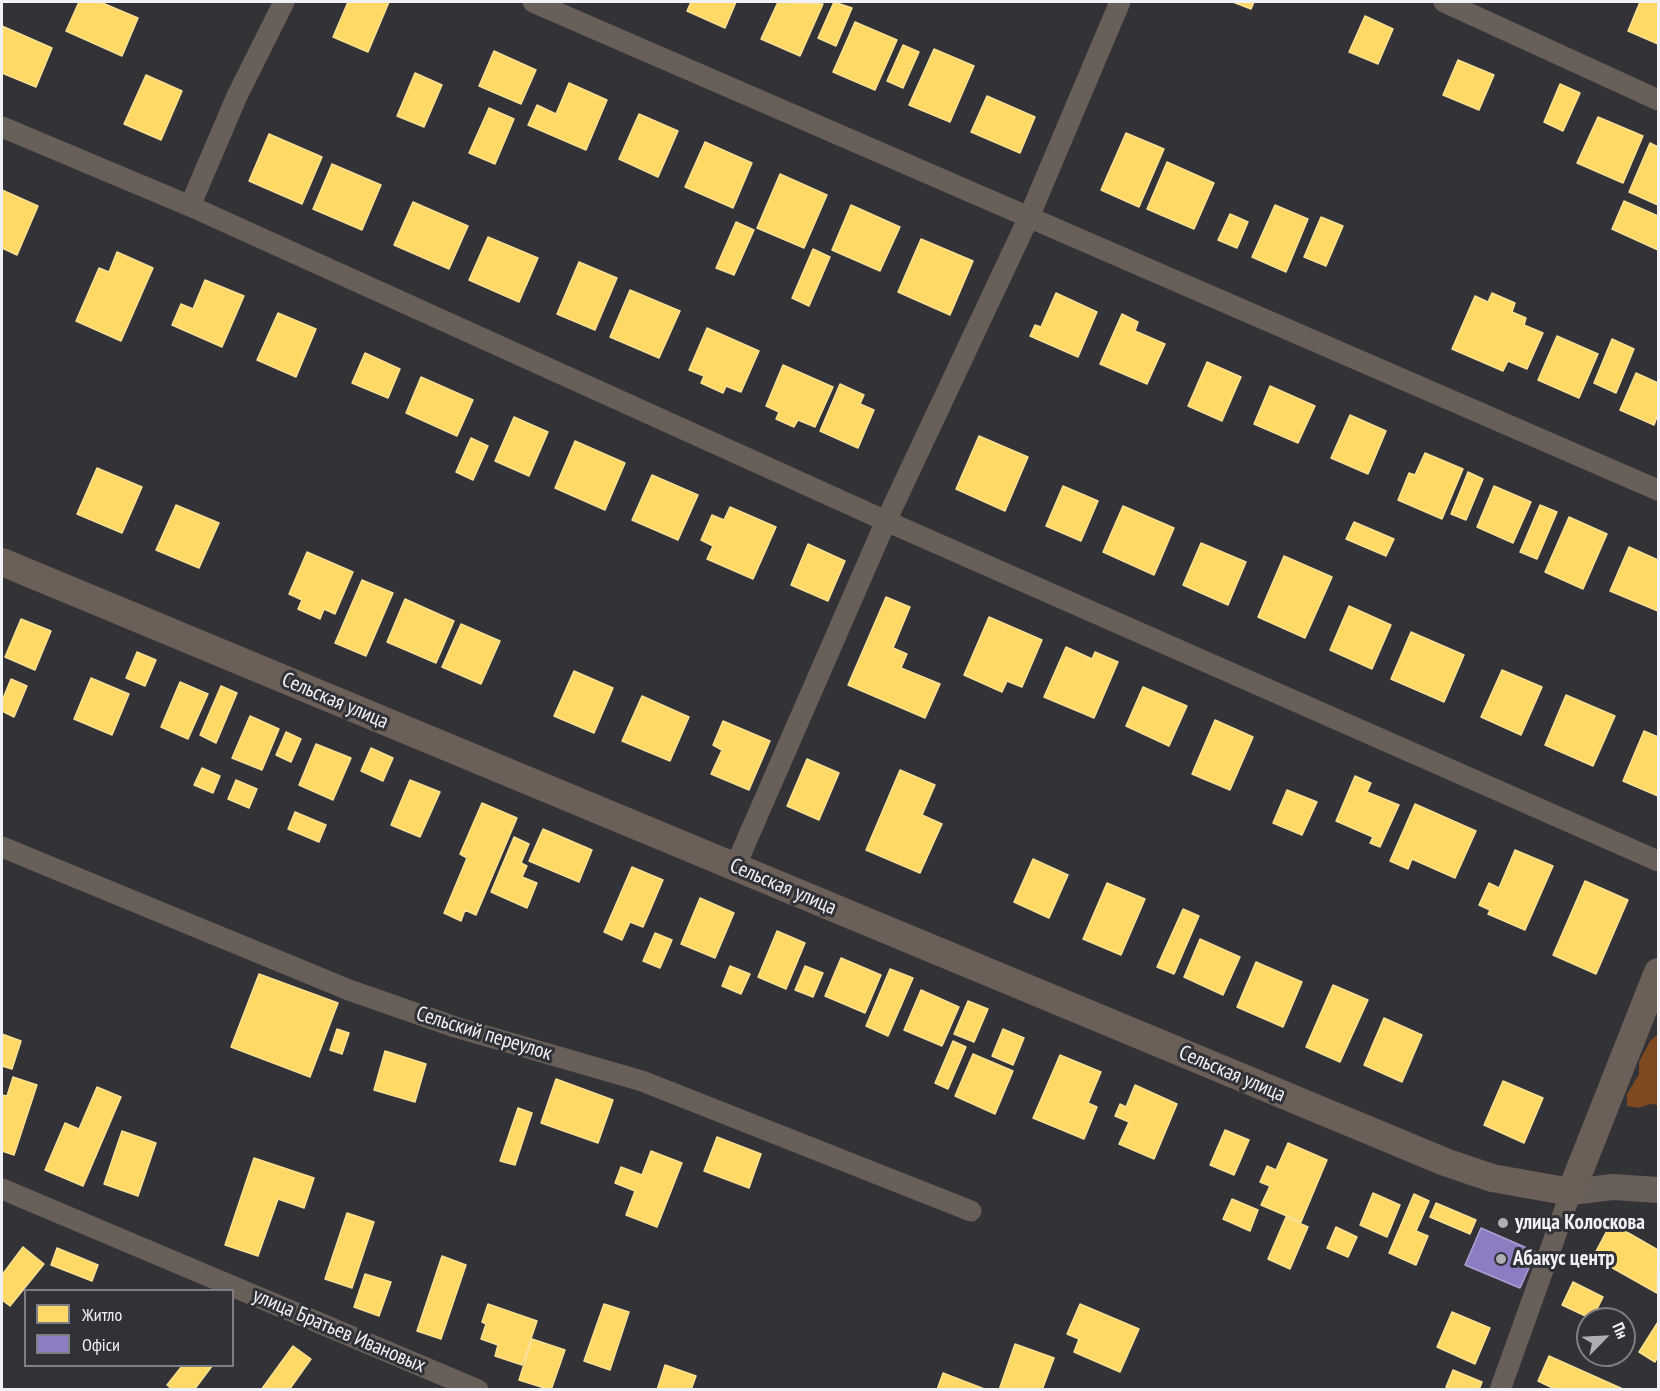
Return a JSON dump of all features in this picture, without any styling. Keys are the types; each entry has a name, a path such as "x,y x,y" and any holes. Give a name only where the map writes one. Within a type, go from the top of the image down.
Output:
{"main road":[{"name":"Сельская улица","path":"2,562 1445,1162 1500,1180 1571,1192"},
{"path":"1571,1192 1659,972"}],"street":[{"path":"189,206 237,96 284,2"},
{"path":"533,2 1659,490"},
{"path":"735,867 886,520 1029,217 1120,2"},
{"path":"1444,2 1659,100"},
{"path":"2,127 189,206 886,520 1659,861"},
{"name":"Сельский переулок","path":"2,847 348,990 455,1027 642,1081 971,1210"},
{"path":"1500,1389 1571,1192 1612,1187 1659,1190"},
{"name":"улица Братьев Ивановых","path":"2,1189 230,1289"},
{"name":"улица Братьев Ивановых","path":"234,1291 447,1384 478,1389"}],"shaded area":[{"path":"1658,1034 1658,1105 1650,1104 1639,1108 1627,1106 1627,1094 1639,1074 1639,1062 1650,1041"}],"building: Житло":[{"path":"79,2 100,2 138,18 122,56 66,31"},
{"path":"348,2 389,2 368,52 333,37"},
{"path":"691,2 736,2 725,28 687,11"},
{"path":"778,2 823,4 800,56 761,39"},
{"path":"834,2 852,8 836,46 818,38"},
{"path":"1233,2 1254,2 1251,9"},
{"path":"1640,2 1658,2 1658,44 1628,31"},
{"path":"1365,16 1393,29 1378,64 1349,52"},
{"path":"855,22 897,40 875,90 833,72"},
{"path":"2,26 52,48 36,87 2,73"},
{"path":"903,45 919,52 903,88 887,81"},
{"path":"934,49 974,66 950,122 909,105"},
{"path":"494,51 536,70 521,104 479,86"},
{"path":"1458,60 1494,75 1479,110 1443,95"},
{"path":"415,73 442,85 424,127 397,116"},
{"path":"146,75 182,91 161,140 124,124"},
{"path":"569,83 607,100 586,150 528,125 537,105 556,114"},
{"path":"1560,84 1580,93 1563,131 1544,122"},
{"path":"987,96 1035,117 1020,153 971,132"},
{"path":"489,108 514,119 495,164 469,153"},
{"path":"639,114 678,131 658,177 619,159"},
{"path":"1598,117 1643,136 1623,183 1577,163"},
{"path":"1126,133 1164,149 1139,207 1101,190"},
{"path":"269,134 322,157 302,204 249,181"},
{"path":"705,142 752,163 733,208 685,187"},
{"path":"1650,143 1658,147 1658,205 1629,192"},
{"path":"1167,162 1214,183 1194,229 1147,209"},
{"path":"332,164 381,185 362,230 313,209"},
{"path":"780,174 827,195 804,248 757,228"},
{"path":"2,190 38,206 17,255 2,248"},
{"path":"1624,201 1658,216 1658,250 1612,229"},
{"path":"413,202 468,226 449,269 394,245"},
{"path":"851,205 900,227 880,271 832,250"},
{"path":"1275,205 1308,219 1286,272 1252,257"},
{"path":"1230,214 1248,222 1237,248 1218,240"},
{"path":"1321,217 1343,226 1326,266 1304,257"},
{"path":"736,222 754,230 734,275 716,268"},
{"path":"488,237 538,258 519,302 469,280"},
{"path":"921,239 973,261 950,315 898,292"},
{"path":"813,249 830,257 809,306 792,298"},
{"path":"117,252 153,268 121,341 76,321 99,268 109,272"},
{"path":"579,262 617,278 595,330 557,314"},
{"path":"205,280 244,296 222,347 172,325 181,304 193,309"},
{"path":"630,290 680,311 659,358 610,337"},
{"path":"1056,293 1097,312 1078,357 1030,336 1035,325 1041,327"},
{"path":"1492,293 1515,303 1512,312 1526,318 1524,325 1543,333 1527,369 1508,361 1503,371 1452,349 1475,296 1488,302"},
{"path":"278,313 316,329 296,377 257,360"},
{"path":"1122,314 1138,322 1135,331 1165,344 1147,384 1100,364"},
{"path":"707,328 759,351 741,392 726,386 723,393 701,383 704,376 689,370"},
{"path":"1557,336 1598,354 1579,398 1538,380"},
{"path":"1612,339 1634,349 1616,393 1594,383"},
{"path":"365,353 400,369 388,398 352,383"},
{"path":"1207,362 1241,377 1222,421 1188,406"},
{"path":"783,365 833,387 815,427 798,420 794,427 776,419 779,412 766,406"},
{"path":"1636,373 1658,383 1658,414 1654,425 1620,410"},
{"path":"421,377 473,400 457,436 406,413"},
{"path":"840,384 864,395 860,404 874,410 858,448 820,431"},
{"path":"1270,386 1315,406 1298,443 1254,424"},
{"path":"1350,415 1386,431 1368,474 1331,458"},
{"path":"514,417 548,432 529,476 495,461"},
{"path":"979,436 1028,457 1005,511 956,489"},
{"path":"471,438 488,446 473,480 456,472"},
{"path":"575,441 625,463 605,510 555,488"},
{"path":"1425,453 1463,469 1442,519 1398,500 1409,473 1415,475"},
{"path":"97,468 142,487 122,533 77,514"},
{"path":"1468,472 1483,479 1466,520 1451,514"},
{"path":"652,475 698,495 678,540 632,520"},
{"path":"1063,486 1098,501 1081,541 1046,526"},
{"path":"1494,486 1531,502 1513,543 1477,527"},
{"path":"176,505 219,523 199,568 156,550"},
{"path":"1540,505 1557,512 1537,559 1520,552"},
{"path":"1123,506 1174,528 1154,575 1103,552"},
{"path":"730,507 776,527 753,579 707,559 713,546 701,540 712,515 724,520"},
{"path":"1569,517 1607,534 1583,589 1545,572"},
{"path":"1354,522 1394,539 1386,556 1346,539"},
{"path":"1201,543 1246,562 1228,605 1183,585"},
{"path":"808,544 845,561 828,601 791,585"},
{"path":"1629,547 1658,560 1658,611 1610,591"},
{"path":"307,552 353,572 335,614 324,609 320,619 298,609 302,600 289,594"},
{"path":"1284,556 1332,577 1305,638 1258,617"},
{"path":"362,580 393,593 366,656 335,643"},
{"path":"886,597 910,607 893,648 907,654 901,668 940,684 925,718 848,685"},
{"path":"405,599 454,621 436,663 387,642"},
{"path":"1349,606 1391,625 1372,669 1330,650"},
{"path":"989,617 1042,640 1022,687 1007,681 1002,692 964,675"},
{"path":"21,619 51,631 35,670 5,657"},
{"path":"461,624 500,641 481,684 442,667"},
{"path":"1411,632 1464,655 1444,702 1391,679"},
{"path":"1066,647 1092,659 1095,652 1118,662 1094,718 1044,697"},
{"path":"137,652 156,660 145,686 126,678"},
{"path":"1502,670 1542,687 1521,735 1481,717"},
{"path":"574,671 613,688 594,733 554,716"},
{"path":"91,678 129,694 112,735 74,719"},
{"path":"11,679 27,686 14,717 2,711 2,701"},
{"path":"180,682 208,694 188,739 161,727"},
{"path":"221,686 237,693 216,743 200,735"},
{"path":"1143,687 1187,706 1169,746 1126,726"},
{"path":"1566,695 1615,716 1593,766 1545,745"},
{"path":"642,696 689,717 670,761 622,741"},
{"path":"250,716 279,729 262,770 232,758"},
{"path":"1215,720 1253,737 1230,790 1192,774"},
{"path":"723,721 770,741 749,790 711,774 722,750 713,745"},
{"path":"1644,731 1658,737 1658,796 1623,781"},
{"path":"286,732 301,739 291,762 276,755"},
{"path":"316,744 351,758 333,800 299,785"},
{"path":"371,748 393,758 383,781 361,771"},
{"path":"807,759 839,773 819,820 787,806"},
{"path":"202,768 220,776 213,793 194,785"},
{"path":"900,770 935,785 922,815 942,824 920,873 866,850"},
{"path":"1355,776 1371,783 1367,792 1399,805 1380,847 1370,843 1373,837 1336,821"},
{"path":"236,780 257,789 249,808 228,799"},
{"path":"410,780 440,792 420,837 391,825"},
{"path":"1287,790 1317,802 1302,835 1273,823"},
{"path":"482,803 517,818 476,915 465,910 461,921 444,913 467,858 460,854"},
{"path":"1415,804 1476,831 1455,878 1412,859 1408,869 1390,861"},
{"path":"295,812 326,825 319,842 288,829"},
{"path":"543,829 592,850 579,882 529,861"},
{"path":"514,837 529,844 521,863 527,866 522,877 537,883 527,908 491,892"},
{"path":"1515,850 1553,866 1525,930 1488,914 1490,910 1479,905 1489,883 1499,888"},
{"path":"1033,859 1068,875 1049,918 1014,902"},
{"path":"632,867 663,880 643,927 630,922 622,940 604,932"},
{"path":"1585,881 1628,900 1596,974 1553,955"},
{"path":"1107,883 1145,899 1121,955 1083,939"},
{"path":"700,898 734,913 715,958 681,944"},
{"path":"1183,909 1199,916 1174,974 1157,967"},
{"path":"777,931 805,943 786,989 758,977"},
{"path":"655,933 672,940 660,968 643,961"},
{"path":"1200,939 1240,957 1223,995 1184,977"},
{"path":"841,958 881,975 865,1013 825,996"},
{"path":"1256,962 1302,982 1283,1027 1237,1007"},
{"path":"730,966 750,974 741,994 722,986"},
{"path":"805,966 823,973 813,997 795,990"},
{"path":"890,969 913,978 888,1036 866,1026"},
{"path":"259,974 338,1003 310,1077 231,1047"},
{"path":"1333,985 1368,1000 1340,1062 1306,1047"},
{"path":"921,990 959,1007 942,1046 904,1030"},
{"path":"968,1001 988,1009 974,1042 954,1034"},
{"path":"1384,1018 1422,1035 1402,1082 1364,1065"},
{"path":"337,1029 349,1033 342,1054 330,1050"},
{"path":"1003,1029 1024,1038 1013,1065 992,1056"},
{"path":"2,1034 21,1041 12,1069 2,1066"},
{"path":"953,1041 966,1047 948,1089 935,1083"},
{"path":"385,1051 426,1064 415,1102 374,1090"},
{"path":"973,1054 1013,1071 995,1114 955,1096"},
{"path":"1060,1055 1101,1072 1088,1103 1097,1107 1084,1139 1033,1118"},
{"path":"13,1077 37,1085 14,1155 2,1151 2,1095 7,1096"},
{"path":"556,1079 613,1100 598,1143 541,1123"},
{"path":"1503,1081 1543,1098 1524,1143 1484,1125"},
{"path":"1135,1085 1177,1104 1154,1159 1119,1144 1129,1122 1115,1116 1120,1104 1126,1107"},
{"path":"97,1087 121,1097 83,1186 45,1170 65,1123 79,1129"},
{"path":"518,1108 532,1113 515,1165 500,1161"},
{"path":"1225,1130 1249,1140 1234,1175 1210,1165"},
{"path":"122,1131 156,1143 138,1196 104,1184"},
{"path":"717,1137 761,1154 749,1188 704,1171"},
{"path":"1288,1143 1327,1160 1301,1222 1261,1205 1270,1186 1260,1182 1267,1166 1276,1170"},
{"path":"651,1151 682,1163 657,1227 626,1215 635,1191 615,1183 621,1167 642,1175"},
{"path":"254,1158 314,1178 304,1208 278,1199 258,1256 225,1245"},
{"path":"1373,1193 1400,1205 1387,1237 1360,1225"},
{"path":"1414,1194 1429,1201 1416,1231 1428,1236 1416,1265 1389,1253"},
{"path":"1232,1199 1258,1210 1250,1231 1223,1219"},
{"path":"1436,1203 1476,1220 1470,1234 1430,1217"},
{"path":"347,1213 374,1222 352,1288 325,1279"},
{"path":"1286,1217 1308,1227 1290,1269 1268,1259"},
{"path":"1611,1223 1658,1250 1657,1293 1593,1257"},
{"path":"1336,1227 1357,1237 1348,1257 1327,1248"},
{"path":"23,1247 44,1264 10,1306 2,1300 2,1275"},
{"path":"57,1248 98,1265 92,1281 51,1265"},
{"path":"442,1256 466,1265 441,1339 417,1331"},
{"path":"365,1274 391,1282 379,1316 354,1307"},
{"path":"1573,1282 1603,1297 1598,1307 1576,1307 1576,1312 1562,1305"},
{"path":"488,1304 537,1321 522,1365 495,1356 498,1345 481,1339 486,1324 482,1322"},
{"path":"604,1304 629,1312 610,1370 584,1361"},
{"path":"1080,1304 1139,1329 1120,1372 1074,1352 1079,1339 1067,1334"},
{"path":"1452,1312 1490,1328 1475,1364 1437,1347"},
{"path":"1658,1322 1658,1356 1655,1362 1639,1352"},
{"path":"532,1339 565,1350 551,1390 519,1380"},
{"path":"1015,1344 1054,1358 1042,1390 999,1390"},
{"path":"293,1346 311,1359 289,1390 261,1390"},
{"path":"1549,1356 1625,1390 1557,1390 1538,1381"},
{"path":"665,1365 696,1376 691,1390 657,1390"},
{"path":"181,1367 211,1367 194,1390 173,1390 167,1385"},
{"path":"1453,1370 1482,1382 1479,1390 1453,1390 1446,1387"},
{"path":"943,1373 987,1390 937,1390"}],"building: Офіси":[{"path":"1481,1228 1536,1252 1520,1288 1465,1265"}],"place":[{"name":"улица Колоскова","path":"1503,1223"},
{"name":"Абакус центр","path":"1501,1259"}]}
